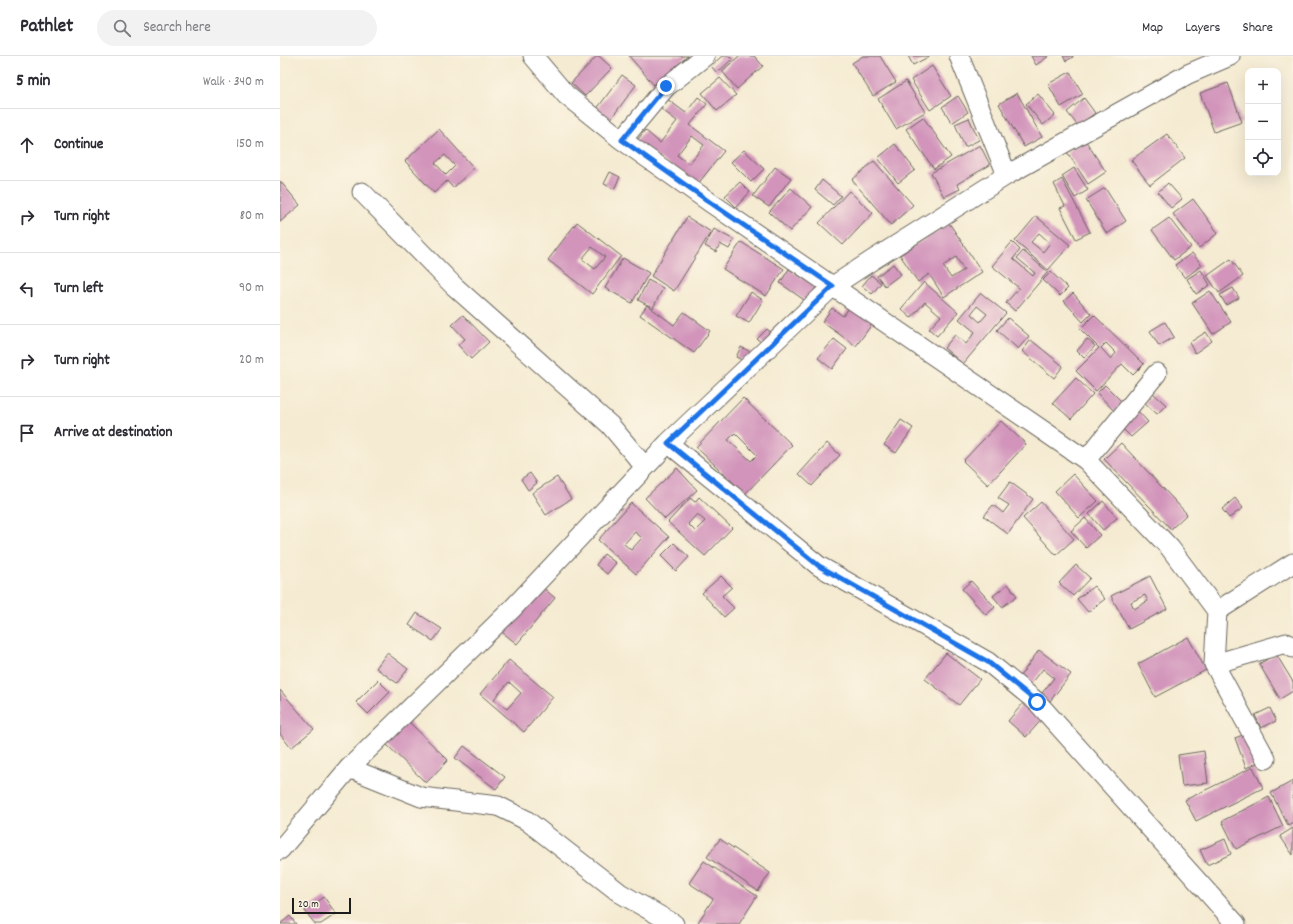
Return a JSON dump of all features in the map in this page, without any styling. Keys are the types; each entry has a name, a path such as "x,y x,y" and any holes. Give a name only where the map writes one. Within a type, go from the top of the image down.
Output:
{"street":[{"path":"533,56 566,95 622,140 711,203 1086,460 1170,548 1217,611 1214,664 1266,760"},
{"path":"622,140 666,86 705,56"},
{"path":"959,56 1007,175"},
{"path":"280,850 349,768 512,609 668,443 833,286 1007,175 1188,74 1230,56"},
{"path":"362,192 454,286 610,425 645,467"},
{"path":"1086,460 1157,374"},
{"path":"668,443 819,566 988,662 1037,702 1236,924"},
{"path":"1217,611 1293,563"},
{"path":"1214,664 1286,643 1293,648"},
{"path":"349,768 421,797 498,806 526,820 620,893 674,924"}],"building":[{"path":"597,56 599,56 612,68 585,96 571,83"},
{"path":"629,56 688,56 654,85"},
{"path":"722,56 729,56 732,59 717,73 711,66"},
{"path":"739,56 754,56 763,66 737,89 722,71"},
{"path":"863,56 880,56 896,82 873,96 852,63"},
{"path":"908,56 930,56 913,65"},
{"path":"1031,56 1049,56 1036,65"},
{"path":"1063,56 1073,56 1073,57 1066,61"},
{"path":"932,66 951,96 930,110 911,80"},
{"path":"1070,72 1083,94 1061,107 1048,84"},
{"path":"622,75 636,85 610,120 596,110"},
{"path":"720,78 736,95 717,111 702,93"},
{"path":"906,81 925,112 896,129 878,99"},
{"path":"1228,83 1242,122 1214,132 1200,93"},
{"path":"1017,93 1042,137 1024,147 999,104"},
{"path":"1038,94 1055,115 1043,125 1026,104"},
{"path":"958,96 968,112 952,123 942,107"},
{"path":"698,97 707,104 690,125 724,151 697,185 636,142 645,130 660,143 677,121 660,108 667,99 686,113","holes":["692,136 704,145 689,164 677,155"]},
{"path":"1084,98 1095,113 1078,126 1067,112"},
{"path":"923,117 951,157 934,169 906,129"},
{"path":"969,118 979,140 965,147 955,124"},
{"path":"439,129 474,168 453,188 447,181 434,193 405,161","holes":["445,155 455,166 446,175 435,163"]},
{"path":"1167,134 1185,158 1150,185 1131,160"},
{"path":"1085,140 1106,172 1088,184 1067,152"},
{"path":"895,144 915,170 898,183 878,158"},
{"path":"980,145 990,165 957,184 960,189 944,197 931,173"},
{"path":"744,150 764,169 751,182 731,162"},
{"path":"874,161 913,205 891,225 852,180"},
{"path":"775,167 791,178 769,207 753,196"},
{"path":"1074,168 1088,190 1075,198 1062,176"},
{"path":"610,172 620,177 614,189 604,184"},
{"path":"1062,179 1090,232 1076,239 1060,208 1065,206 1054,184"},
{"path":"822,180 841,196 833,205 815,190"},
{"path":"280,181 300,205 280,222"},
{"path":"740,182 750,192 736,207 725,196"},
{"path":"1168,183 1182,199 1171,208 1158,192"},
{"path":"791,188 812,207 790,231 769,212"},
{"path":"1105,188 1126,221 1107,234 1086,200"},
{"path":"849,191 873,213 843,245 819,223"},
{"path":"1193,199 1218,233 1199,248 1173,214"},
{"path":"1036,216 1070,245 1048,270 1015,241","holes":["1039,233 1050,243 1043,252 1031,242"]},
{"path":"687,217 711,232 674,291 651,276"},
{"path":"1169,218 1191,247 1174,260 1152,230"},
{"path":"577,222 621,256 592,294 548,260","holes":["592,247 605,257 595,269 582,259"]},
{"path":"949,223 982,272 944,297 929,274 918,282 900,255","holes":["956,257 964,270 951,278 943,266"]},
{"path":"714,229 734,240 729,249 720,244 716,252 705,246"},
{"path":"741,242 784,269 766,296 723,269"},
{"path":"1012,242 1020,250 1013,259 1033,276 1035,273 1017,258 1023,251 1048,272 1015,311 1006,303 1019,288 992,266"},
{"path":"1192,253 1202,265 1185,278 1175,265"},
{"path":"623,258 649,273 632,303 605,288"},
{"path":"1231,259 1243,276 1219,293 1207,276"},
{"path":"893,264 901,274 885,286 877,276"},
{"path":"789,269 816,287 807,302 780,283"},
{"path":"1201,270 1210,285 1196,294 1187,279"},
{"path":"1051,272 1068,288 1060,296 1043,280"},
{"path":"871,275 881,283 872,294 862,286"},
{"path":"648,280 663,288 653,308 638,300"},
{"path":"924,282 958,312 937,336 929,329 941,316 925,302 911,318 901,309"},
{"path":"1233,288 1239,298 1226,305 1220,295"},
{"path":"1210,291 1231,322 1213,334 1192,303"},
{"path":"751,292 763,300 749,323 736,316"},
{"path":"981,293 1006,313 963,364 944,348 955,335 966,344 975,332 959,319","holes":["977,306 987,314 980,322 971,314"]},
{"path":"1073,293 1091,314 1083,322 1064,301"},
{"path":"852,304 875,320 856,346 822,322 832,308 843,316"},
{"path":"647,305 674,325 684,312 710,331 694,353 640,315"},
{"path":"463,315 489,342 471,359 458,345 465,339 452,325"},
{"path":"1094,315 1144,364 1133,375 1122,364 1096,391 1076,371 1099,348 1080,329","holes":["1106,343 1116,353 1111,359 1101,348"]},
{"path":"1008,318 1029,336 1018,349 997,330"},
{"path":"1165,322 1174,337 1159,346 1150,331"},
{"path":"767,329 775,336 766,346 757,339"},
{"path":"1206,332 1212,341 1195,353 1189,343"},
{"path":"834,339 847,349 832,369 818,358"},
{"path":"1087,339 1095,346 1084,358 1077,351"},
{"path":"1031,340 1063,366 1054,378 1022,351"},
{"path":"741,347 753,353 748,363 736,357"},
{"path":"1076,378 1093,394 1071,419 1053,403"},
{"path":"1105,385 1123,403 1115,412 1097,393"},
{"path":"1153,393 1166,405 1157,414 1144,402"},
{"path":"743,398 792,445 745,494 696,447","holes":["735,433 757,455 751,461 728,440"]},
{"path":"1137,410 1148,422 1131,437 1120,426"},
{"path":"901,420 913,428 896,453 884,445"},
{"path":"1001,421 1026,444 988,485 963,461"},
{"path":"827,443 840,455 812,486 799,474"},
{"path":"1121,443 1187,514 1171,529 1104,459"},
{"path":"677,468 697,490 665,519 645,498"},
{"path":"530,473 537,483 528,490 521,479"},
{"path":"1073,474 1098,501 1079,518 1055,491"},
{"path":"557,477 571,499 546,515 532,493"},
{"path":"1010,482 1033,499 1008,534 984,516 993,505 1003,513 1009,505 998,498"},
{"path":"699,497 732,528 705,556 668,522 690,498 695,502","holes":["697,514 705,521 695,531 688,524"]},
{"path":"1235,498 1243,508 1229,518 1222,509"},
{"path":"1103,501 1117,518 1103,530 1089,514"},
{"path":"1041,502 1074,539 1056,555 1023,518"},
{"path":"631,503 669,537 636,574 598,540","holes":["635,532 642,538 631,550 624,544"]},
{"path":"1085,518 1100,535 1086,548 1071,531"},
{"path":"674,543 689,557 676,571 661,556"},
{"path":"604,554 616,563 607,574 596,565"},
{"path":"1076,565 1090,578 1073,596 1059,583"},
{"path":"721,576 732,587 722,596 734,608 724,617 702,593"},
{"path":"1150,576 1167,609 1129,629 1111,596","holes":["1145,595 1148,601 1134,609 1131,602"]},
{"path":"971,581 995,607 986,615 962,589"},
{"path":"1008,584 1017,596 1002,607 993,596"},
{"path":"541,586 555,598 517,644 502,632"},
{"path":"1094,586 1105,599 1088,612 1077,599"},
{"path":"417,613 442,629 433,641 409,625"},
{"path":"1188,637 1206,670 1155,697 1138,664"},
{"path":"1039,650 1071,674 1047,705 1038,698 1054,678 1043,669 1029,687 1018,679"},
{"path":"387,653 408,669 397,683 376,668"},
{"path":"946,653 980,679 959,705 925,679"},
{"path":"1276,654 1293,682 1293,691 1280,699 1259,664"},
{"path":"509,660 553,697 524,732 480,694","holes":["509,682 521,693 507,709 494,699"]},
{"path":"378,680 390,692 368,714 356,702"},
{"path":"280,690 314,729 291,748 280,734"},
{"path":"1025,701 1044,717 1026,737 1008,721"},
{"path":"1270,708 1276,721 1261,728 1255,715"},
{"path":"405,718 448,760 426,783 383,741"},
{"path":"1248,733 1259,762 1246,768 1235,738"},
{"path":"464,746 505,777 496,789 455,758"},
{"path":"1204,751 1208,783 1182,786 1178,755"},
{"path":"1253,767 1263,788 1196,821 1185,800"},
{"path":"1293,781 1293,822 1288,825 1271,793"},
{"path":"1269,797 1283,826 1236,849 1222,821"},
{"path":"1293,828 1293,855 1280,836"},
{"path":"720,839 770,873 758,891 707,857"},
{"path":"1225,839 1231,854 1207,865 1200,850"},
{"path":"704,861 757,896 739,924 697,924 713,899 689,883"},
{"path":"324,897 336,914 321,924 315,924 305,911"},
{"path":"290,916 296,924 280,924"}],"route":[{"path":"666,86 622,140 833,286 668,443 819,566 988,662 1037,702"}]}
